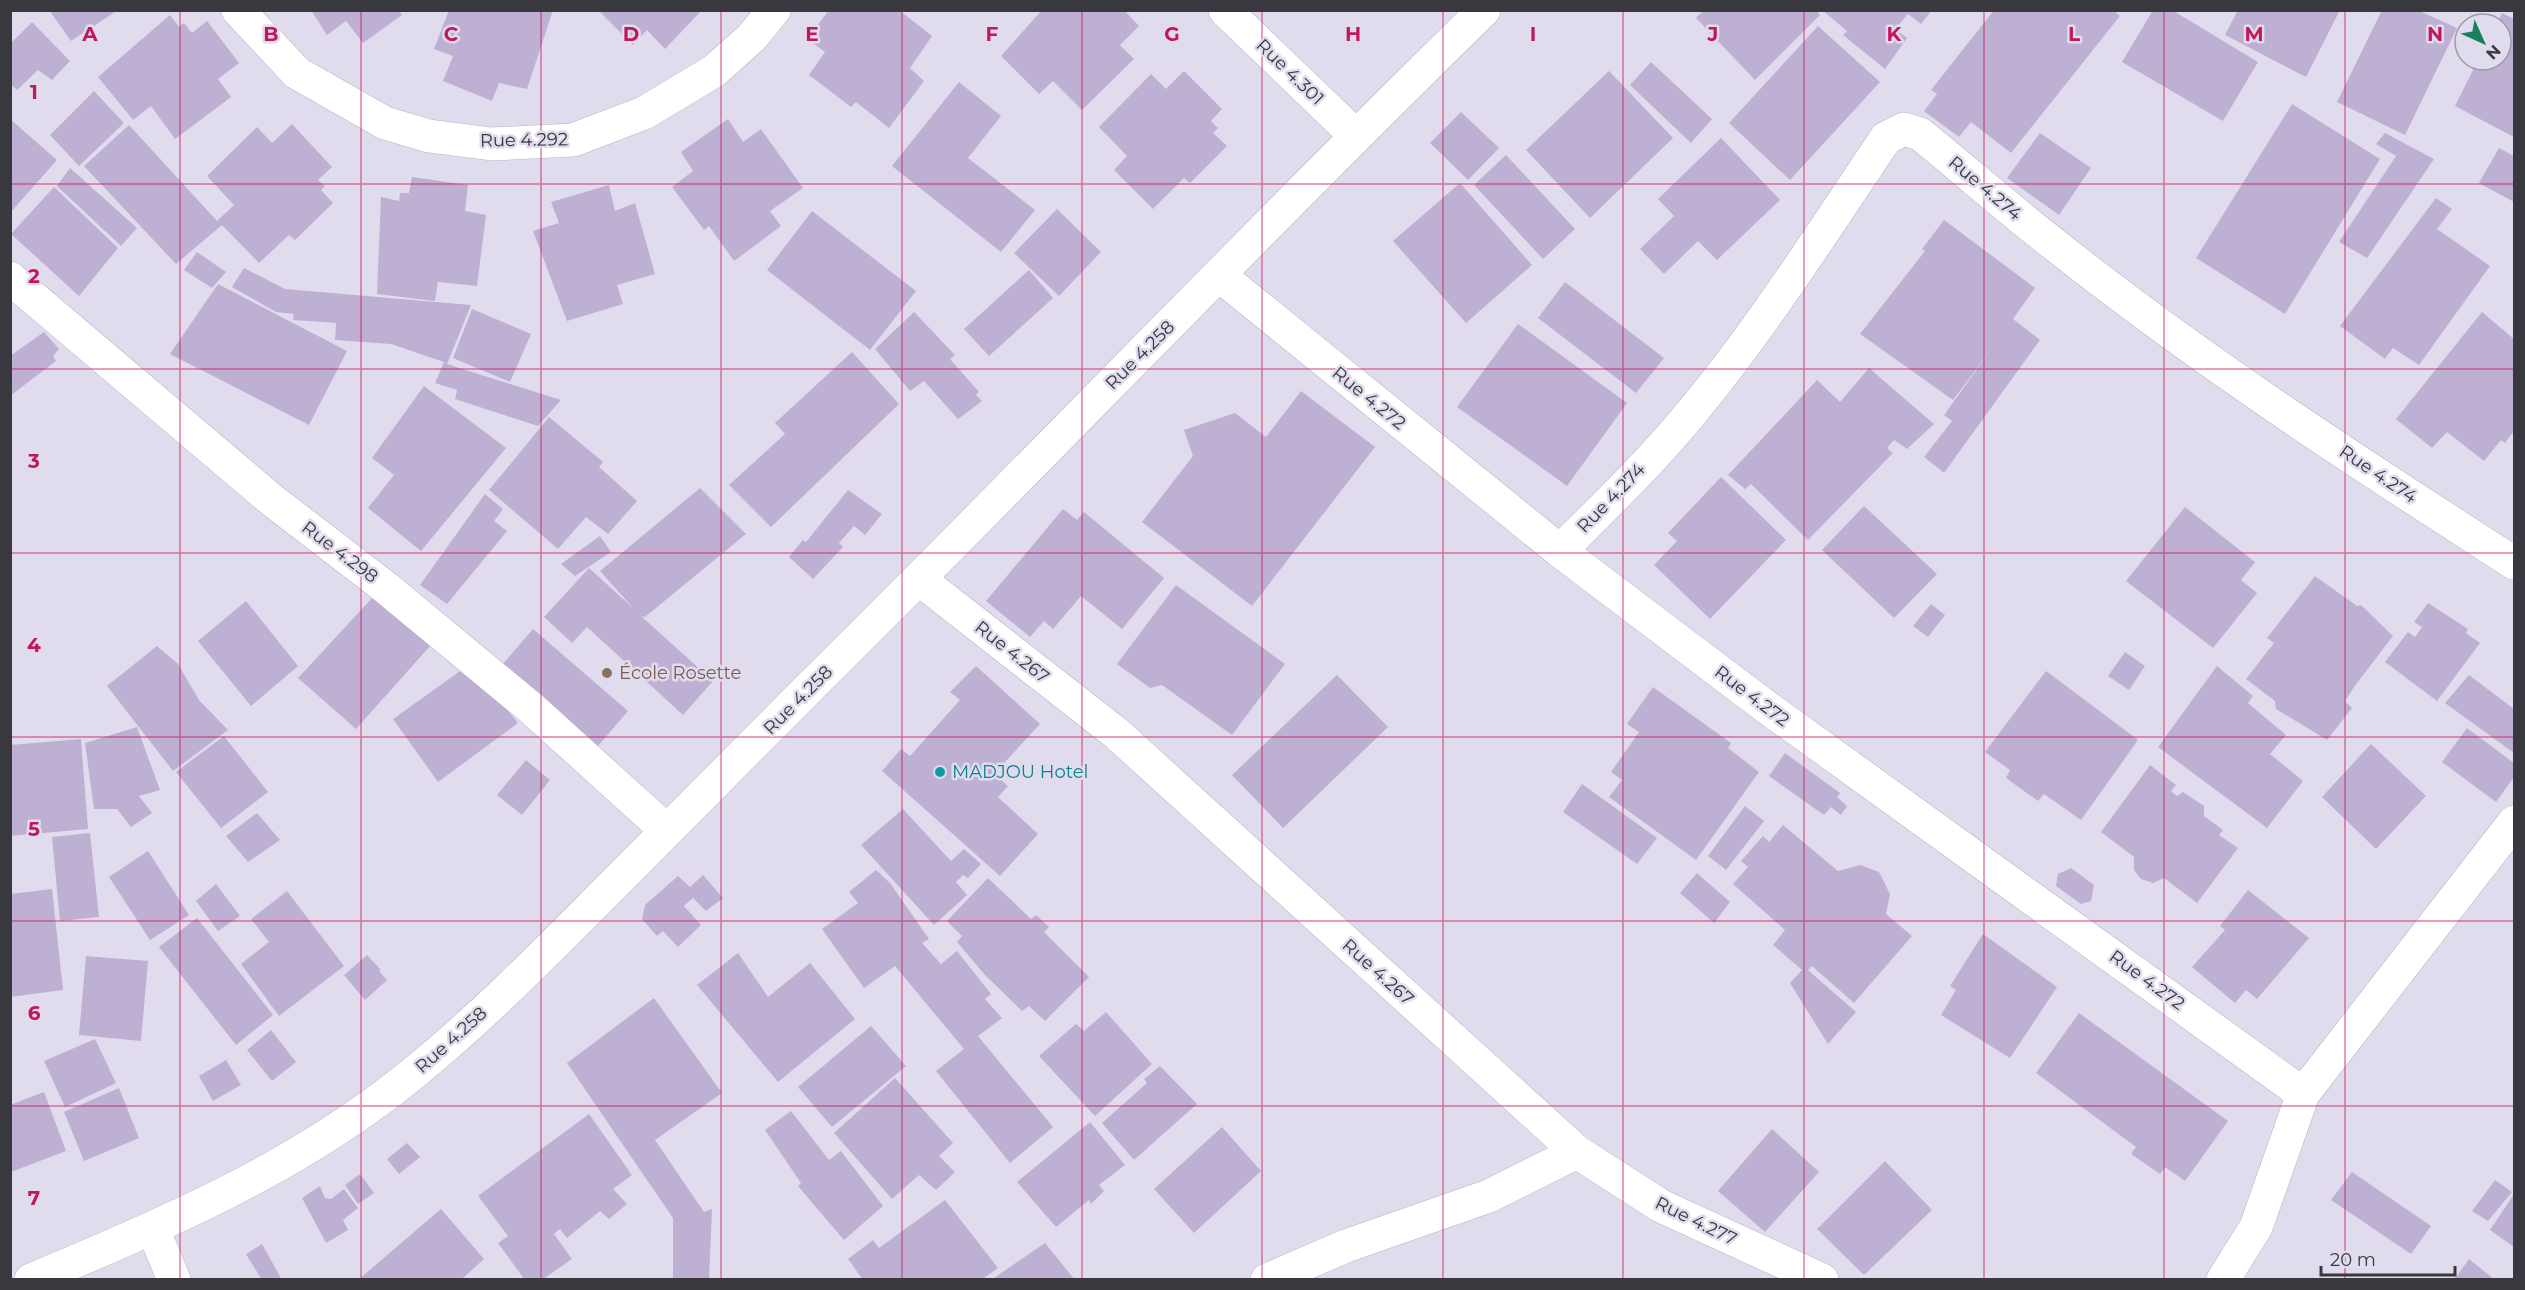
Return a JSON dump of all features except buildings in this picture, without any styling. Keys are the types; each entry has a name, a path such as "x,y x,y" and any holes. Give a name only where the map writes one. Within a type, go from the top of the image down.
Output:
{"main road":[{"name":"Rue 4.292","path":"238,10 297,74 386,123 429,136 492,144 573,140 644,113 714,71 752,37 774,10"},
{"name":"Rue 4.301","path":"1225,10 1355,135"},
{"name":"Rue 4.258","path":"31,1280 153,1229 257,1177 337,1127 415,1072 531,967 920,579 1355,135 1484,10"},
{"name":"Rue 4.274","path":"1560,551 1611,501 1692,412 1798,269 1886,138 1904,129 1920,134 2060,250 2233,376 2398,489 2514,563"},
{"name":"Rue 4.272","path":"1219,275 1560,551 1765,706 2303,1095"},
{"name":"Rue 4.298","path":"10,278 273,501 386,587 531,708 666,830"},
{"name":"Rue 4.267","path":"920,579 1116,734 1577,1152"},
{"path":"2223,1280 2256,1227 2303,1095 2514,822"},
{"path":"1271,1278 1346,1246 1489,1196 1577,1152"},
{"name":"Rue 4.277","path":"1577,1152 1661,1206 1822,1280"},
{"path":"153,1229 174,1280"}],"place":[{"name":"École Rosette","path":"607,673"},
{"name":"MADJOU Hotel","path":"940,772"}]}
